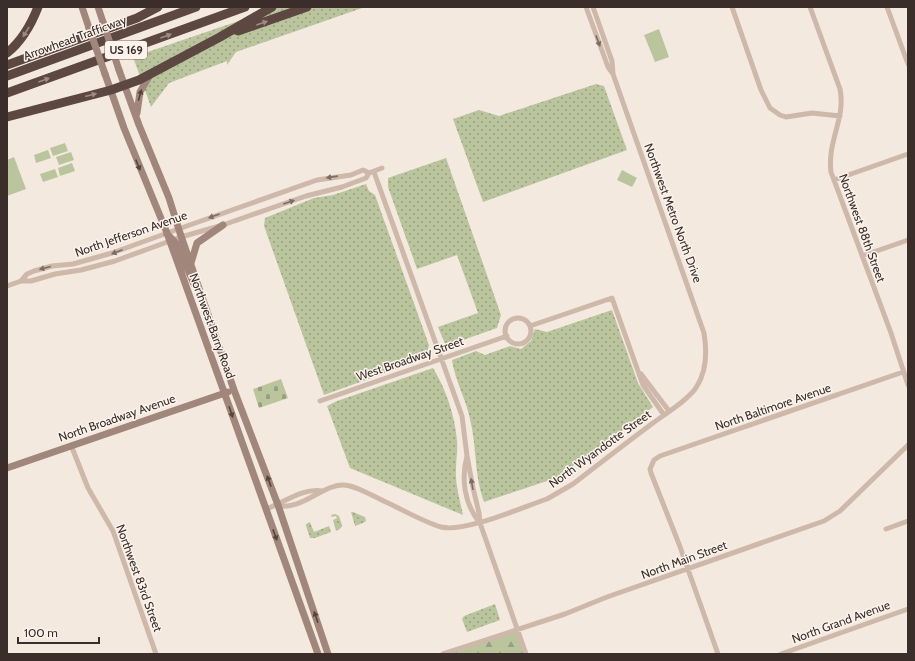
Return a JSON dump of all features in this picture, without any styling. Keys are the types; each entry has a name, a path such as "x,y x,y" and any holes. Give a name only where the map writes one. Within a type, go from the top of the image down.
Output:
{"highway":[{"path":"7,53 22,38 38,7"},
{"path":"7,65 137,18 158,7"},
{"name":"Arrowhead Trafficway","path":"7,76 196,7"},
{"name":"US 169","path":"7,93 245,7"},
{"path":"7,117 125,86 220,37 272,7"},
{"path":"220,37 307,7"}],"main road":[{"path":"82,7 121,122 167,233 193,282 201,292"},
{"name":"Northwest Barry Road","path":"98,7 125,86 169,198 178,229 234,390 278,505 328,654"},
{"path":"137,118 140,92 150,74"},
{"path":"191,264 197,243 223,224"},
{"name":"Northwest Barry Road","path":"171,240 318,654"},
{"name":"North Broadway Avenue","path":"7,468 234,390"}],"street":[{"name":"Northwest Metro North Drive","path":"586,7 608,67 613,74"},
{"name":"Northwest Metro North Drive","path":"593,7 612,61 613,74 668,233 700,319 706,346 706,360"},
{"path":"732,7 761,90 770,108 786,117 812,113 840,116"},
{"name":"Northwest 88th Street","path":"810,7 840,89 840,116 830,154 831,172 908,385"},
{"path":"887,7 908,64"},
{"path":"834,180 908,154"},
{"name":"North Jefferson Avenue","path":"7,286 22,281 31,282 56,274 76,271 115,260 306,196 354,183 366,178 372,172 382,168"},
{"name":"North Jefferson Avenue","path":"22,281 27,274 34,271 97,258 317,180 351,174 363,170 372,172"},
{"path":"372,172 442,358 462,416 466,456 480,513 480,522 526,654"},
{"path":"862,256 908,240"},
{"path":"530,326 612,298 643,385 664,415"},
{"path":"522,319 530,326 530,336 523,343 513,343 507,336 506,327 514,320 522,319"},
{"name":"West Broadway Street","path":"320,401 507,336"},
{"name":"North Wyandotte Street","path":"266,509 278,505 285,508 313,497 322,491 347,485 442,527 454,528 480,522 546,499 573,484 689,395 697,387 706,360"},
{"path":"639,372 669,411"},
{"name":"North Baltimore Avenue","path":"688,569 651,473 651,464 654,460 660,456 903,372"},
{"name":"North Main Street","path":"443,654 565,614 831,518 908,445"},
{"name":"Northwest 83rd Street","path":"71,446 88,488 113,531 156,654"},
{"path":"466,456 463,481 469,507 472,514 480,522"},
{"path":"886,529 908,521"},
{"path":"688,569 718,654"},
{"name":"North Grand Avenue","path":"781,654 908,609"}],"green space":[{"path":"279,7 365,7 236,52 227,65 227,61 169,83 151,107 133,57"},
{"path":"659,29 669,57 655,62 644,35"},
{"path":"596,84 604,86 627,150 483,202 453,119 479,110 499,116"},
{"path":"65,143 68,151 53,156 50,148"},
{"path":"48,150 51,158 36,163 34,155"},
{"path":"71,152 74,160 59,165 56,157"},
{"path":"14,157 26,189 7,196 7,160"},
{"path":"446,158 501,315 497,328 446,346 438,327 478,313 457,255 417,269 388,187 388,178"},
{"path":"72,163 75,171 60,176 58,168"},
{"path":"55,169 58,177 43,182 40,174"},
{"path":"622,170 637,178 632,187 617,180"},
{"path":"366,184 369,191 375,195 429,345 426,358 324,395 264,226 265,218 314,198 333,195"},
{"path":"612,310 638,383 653,407 556,478 484,502 477,472 474,440 470,419 453,368 452,360 476,351 485,355 510,346 521,349 531,341 535,329 547,332"},
{"path":"433,368 446,394 452,412 457,444 456,480 463,515 350,468 327,406 337,401"},
{"path":"281,379 288,398 259,408 253,389"},
{"path":"351,512 365,517 366,521 355,526"},
{"path":"335,514 339,516 342,525 341,528 336,531 333,520 337,518 336,516 332,517 331,515"},
{"path":"310,522 314,532 329,526 331,532 315,538 310,538 306,524"},
{"path":"495,604 500,620 467,632 462,619 464,616"},
{"path":"517,629 526,654 451,654"}]}
